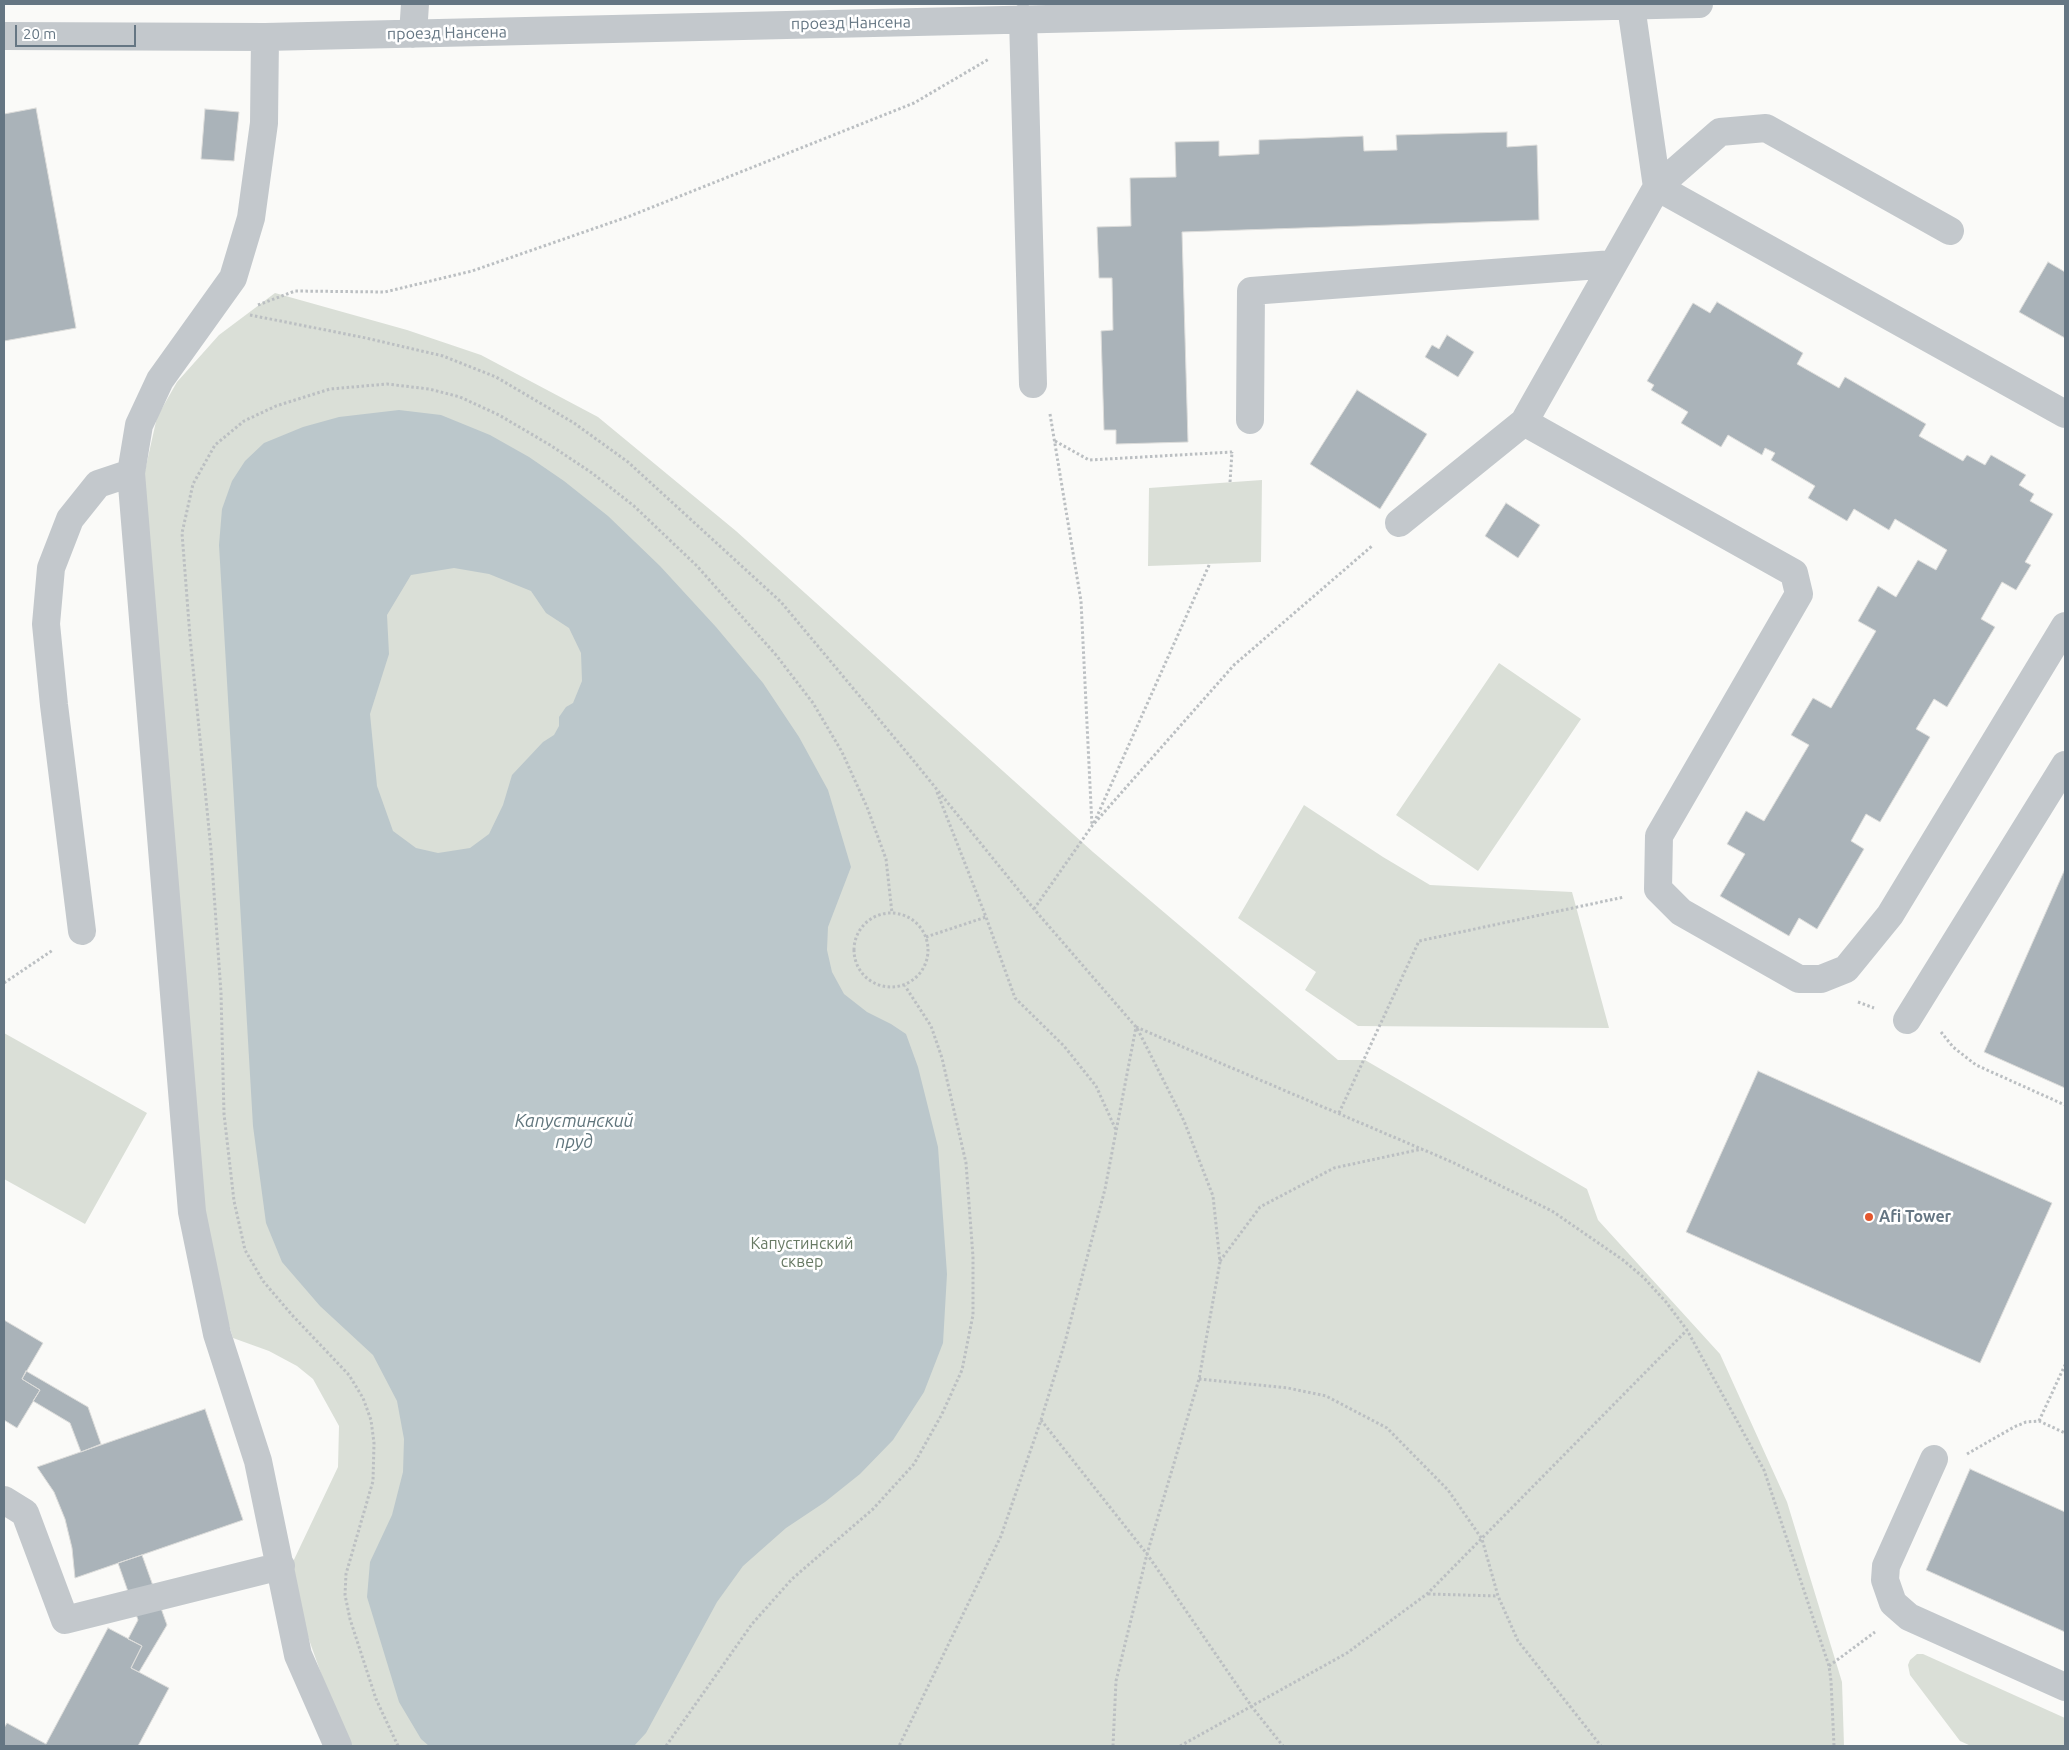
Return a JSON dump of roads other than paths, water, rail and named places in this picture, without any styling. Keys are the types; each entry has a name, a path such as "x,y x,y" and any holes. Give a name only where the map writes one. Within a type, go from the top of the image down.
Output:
{"street":[{"path":"413,34 415,4"},
{"name":"проезд Нансена","path":"4,36 265,37 1699,4"},
{"path":"1631,6 1657,187"},
{"path":"1033,384 1034,19"},
{"path":"265,37 264,122 251,218 233,278 160,380 139,425 131,473 192,1212 217,1334 258,1461 298,1655 338,1746"},
{"path":"1399,523 1524,422 1657,187 1720,132 1766,128 1950,231"},
{"path":"1657,187 2065,414"},
{"path":"1250,420 1250,291 1613,264"},
{"path":"1524,422 1794,573 1799,594 1658,836 1658,889 1681,912 1799,979 1821,979 1846,969 1890,915 2065,626"},
{"path":"82,932 55,715 46,624 51,568 70,519 98,484 131,473"},
{"path":"1913,1011 2065,765"},
{"path":"1930,1469 1886,1566 1885,1580 1893,1603 1909,1617 2065,1687"},
{"path":"4,1500 24,1513 65,1620 281,1566"}],"water":[{"name":"Капустинский пруд","path":"399,410 441,415 490,435 529,457 564,481 608,516 660,566 716,627 763,683 799,737 828,790 851,867 828,927 827,950 832,972 844,994 867,1012 906,1034 918,1067 938,1147 947,1274 943,1343 924,1392 893,1440 860,1474 825,1502 786,1528 743,1566 717,1602 646,1733 634,1746 429,1746 421,1739 399,1702 367,1597 370,1562 392,1515 403,1472 404,1439 397,1401 373,1355 320,1306 282,1262 266,1223 253,1126 219,545 222,509 232,481 245,461 264,443 303,427 339,417","holes":["454,568 489,574 531,591 546,613 569,628 581,653 582,681 573,703 566,707 559,717 559,726 554,735 543,742 512,775 503,805 489,834 470,848 438,853 416,848 393,831 377,786 370,714 389,654 387,615 411,575"]}],"place":[{"name":"Afi Tower","path":"1869,1217"}],"park label":[{"name":"Капустинский сквер","path":"802,1253"}]}
